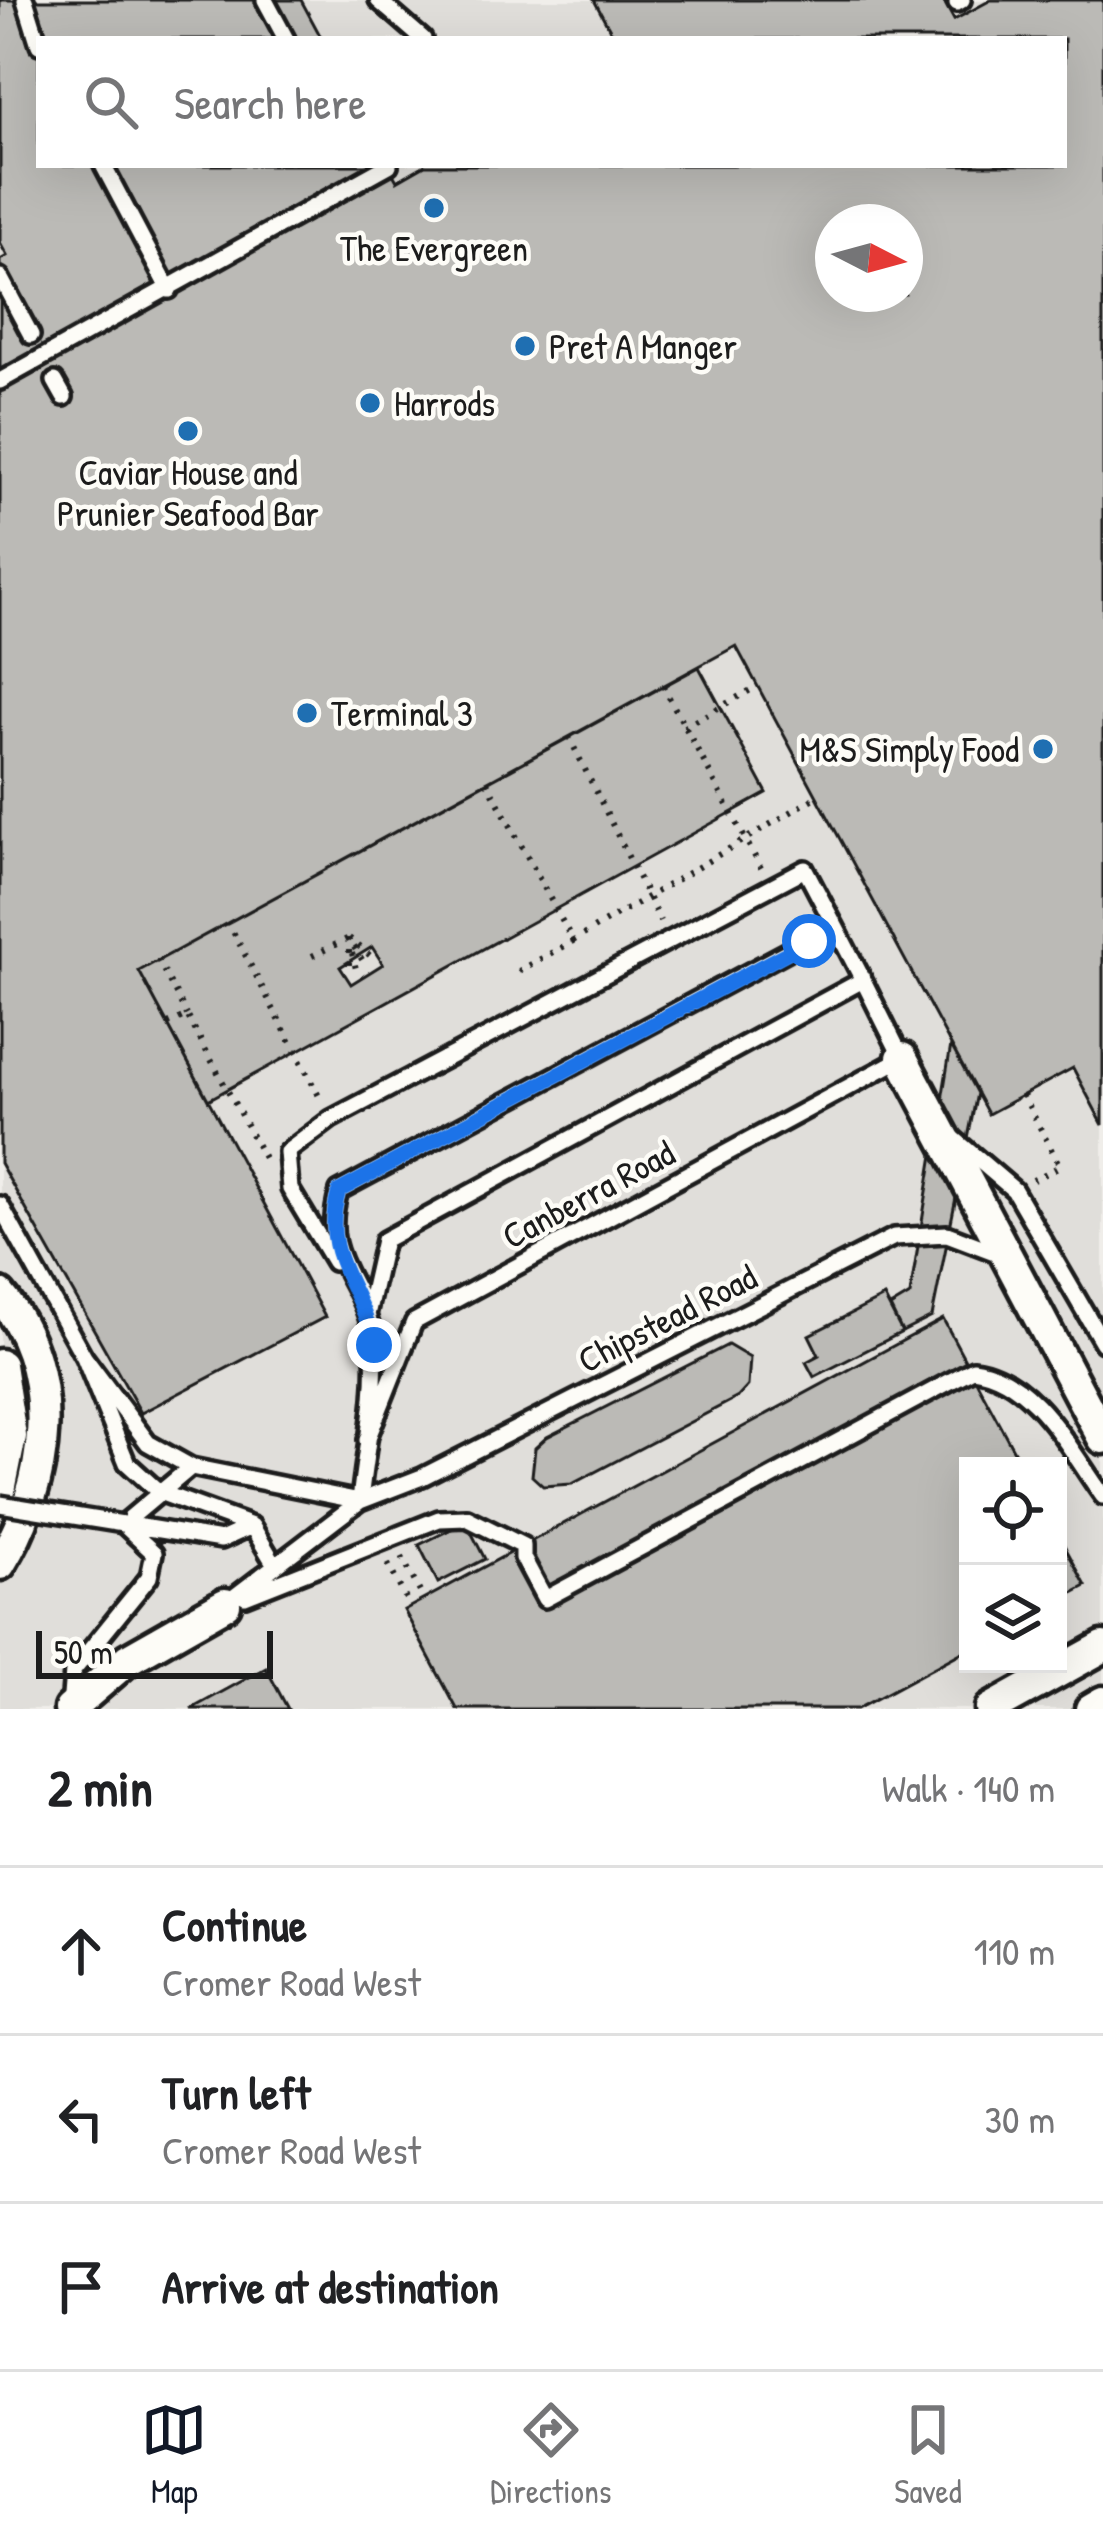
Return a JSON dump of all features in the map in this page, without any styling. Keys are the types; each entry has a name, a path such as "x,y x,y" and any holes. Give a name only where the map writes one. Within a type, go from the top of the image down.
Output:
{"street":[{"path":"902,1058 1103,1438"},
{"path":"0,1295 32,1358 41,1389 44,1438 38,1482 0,1564"},
{"path":"0,1365 11,1436 0,1490"},
{"path":"70,1709 128,1659 225,1604"},
{"path":"991,1709 1103,1647"},
{"path":"1091,1709 1103,1702"}],"lane":[{"path":"25,0 36,36"},
{"path":"265,0 284,36"},
{"path":"378,0 420,36"},
{"path":"105,168 170,290"},
{"path":"0,381 170,290 361,172"},
{"path":"0,277 31,335"},
{"path":"55,381 64,397"},
{"path":"368,1315 290,1189 287,1152 331,1119 805,869 902,1058"},
{"path":"84,1357 148,1443 191,1466 359,1502 374,1345 368,1315 338,1264 330,1222 339,1191 835,926"},
{"path":"368,1315 384,1240 863,980"},
{"name":"Canberra Road","path":"367,1440 414,1322 902,1058"},
{"path":"937,1124 1014,1190 1103,1343"},
{"path":"0,1205 84,1357 127,1463 159,1492 252,1526 275,1565"},
{"name":"Chipstead Road","path":"225,1604 359,1502 422,1477 894,1237 947,1234 1007,1257"},
{"path":"225,1604 439,1519 466,1518 524,1546 523,1558 545,1599 973,1369 1000,1373 1037,1406 1103,1496"},
{"path":"123,1524 191,1466"},
{"path":"0,1504 221,1540 252,1526"},
{"path":"70,1709 74,1671 149,1577 154,1553 123,1524"}],"path":[{"path":"663,686 771,887"},
{"path":"684,727 758,686"},
{"path":"569,737 669,940"},
{"path":"488,782 573,940"},
{"path":"515,973 818,796"},
{"path":"228,922 331,1119"},
{"path":"312,956 349,938"},
{"path":"349,938 369,961"},
{"path":"349,938 353,971"},
{"path":"158,960 267,1164"},
{"path":"168,1024 187,1015"},
{"path":"1014,1190 1060,1166 1023,1095"},
{"path":"385,1540 422,1596"},
{"path":"385,1540 408,1604"}],"shaded area":[{"path":"0,0 1103,0 1103,1709 0,1709"}],"building":[{"name":"Terminal 3","path":"0,0 301,0 320,36 36,36 36,168 390,168 397,181 420,168 1067,168 1067,36 613,36 594,0 943,0 954,20 991,0 1103,0 1103,1125 1073,1068 988,1114 736,646 139,971 325,1317 141,1413 0,1163 0,260 7,256 0,243"},
{"path":"699,667 767,793 208,1100 139,971"},
{"path":"372,947 383,964 351,984 340,967"},
{"path":"951,1045 977,1093 932,1317 902,1332 890,1307 910,1295"},
{"path":"884,1297 902,1332 814,1377 806,1362 819,1355 809,1335"},
{"path":"943,1319 1017,1457 959,1457 959,1654 857,1709 457,1709 404,1610"},
{"path":"728,1345 750,1358 748,1386 738,1397 572,1484 543,1486 532,1476 535,1448 547,1437"},
{"path":"466,1522 485,1559 438,1583 419,1545"},
{"path":"1067,1551 1086,1586 1067,1596"},
{"path":"266,1668 288,1709 191,1709"}],"place":[{"name":"The Evergreen","path":"434,208"},
{"name":"Pret A Manger","path":"525,346"},
{"name":"Harrods","path":"370,403"},
{"name":"Caviar House and Prunier Seafood Bar","path":"188,431"},
{"name":"Terminal 3","path":"307,713"},
{"name":"M&S Simply Food","path":"1043,749"}],"route":[{"path":"374,1345 368,1315 338,1264 330,1222 339,1191 809,941"}]}
